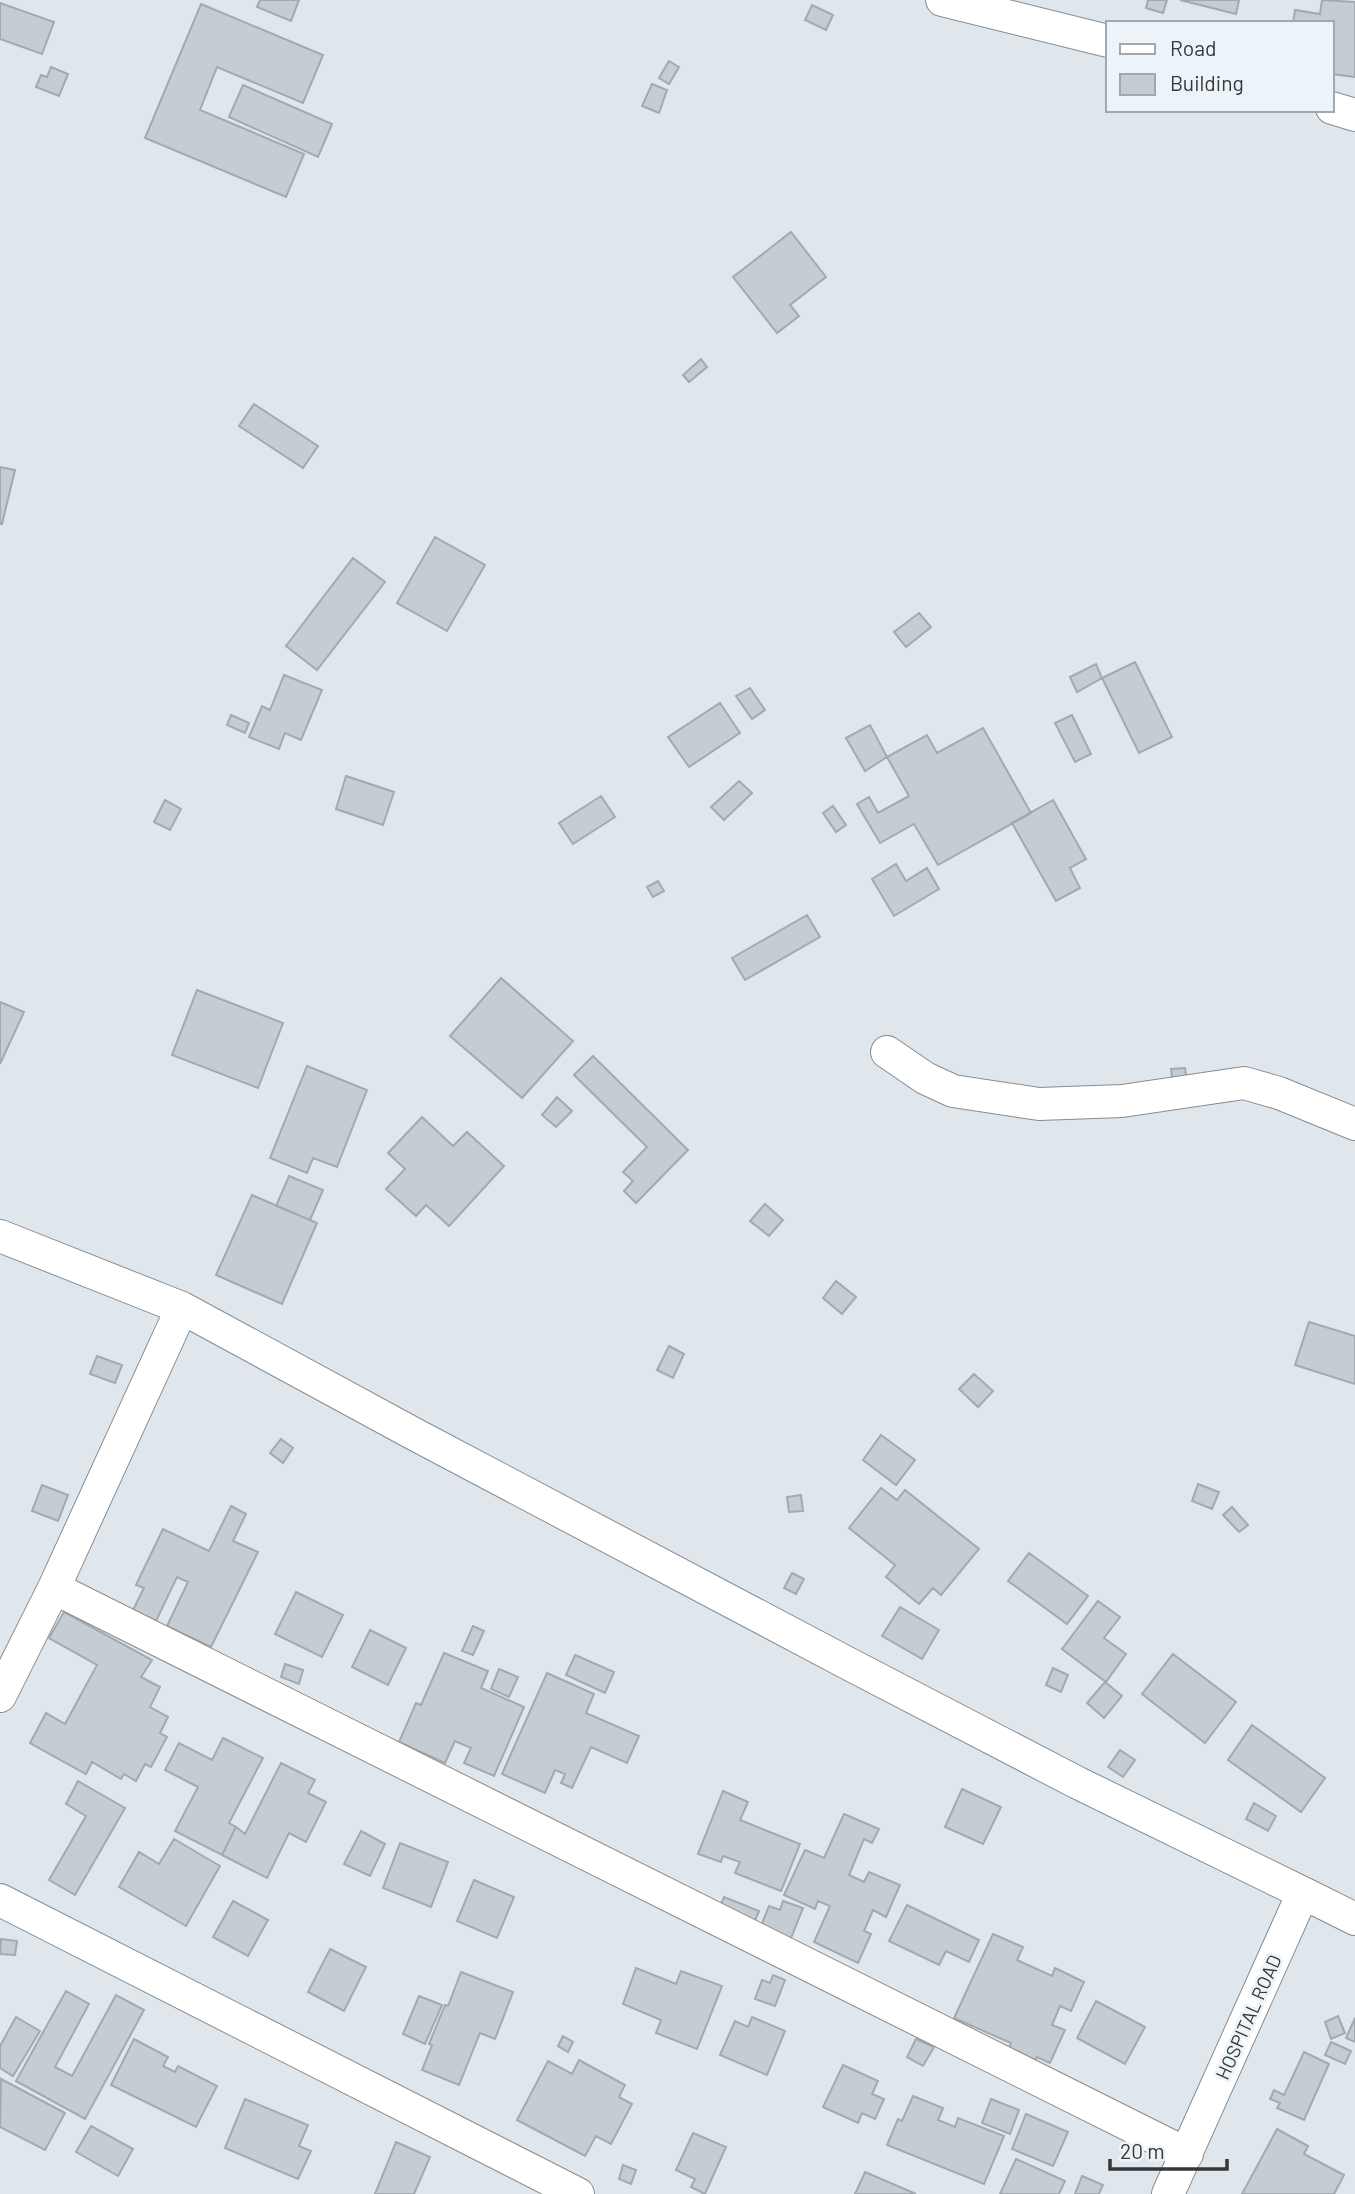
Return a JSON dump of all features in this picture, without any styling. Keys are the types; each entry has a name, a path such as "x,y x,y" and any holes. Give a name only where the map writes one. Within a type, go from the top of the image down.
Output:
{"street":[{"path":"942,0 1106,41"},
{"path":"1334,109 1355,115"},
{"path":"887,1052 925,1078 953,1091 1039,1104 1122,1101 1244,1083 1279,1093 1355,1124"},
{"path":"0,1236 183,1308 416,1436 851,1665 1078,1783 1355,1919"},
{"path":"0,1696 54,1588 183,1308"},
{"path":"54,1588 1186,2154"},
{"name":"HOSPITAL ROAD","path":"1168,2194 1303,1893"},
{"path":"0,1900 578,2194"}],"building":[{"path":"260,0 299,0 291,21 257,7"},
{"path":"1148,0 1167,0 1163,13 1146,8"},
{"path":"1180,0 1239,0 1236,14"},
{"path":"1322,0 1355,2 1355,77 1334,74 1334,21 1293,21 1295,10 1320,14"},
{"path":"0,3 54,22 42,54 0,39"},
{"path":"201,4 323,55 303,103 217,67 200,110 304,154 286,197 145,138"},
{"path":"812,5 833,15 826,30 805,20"},
{"path":"669,61 679,67 669,84 659,78"},
{"path":"51,67 68,74 59,96 36,87 41,75 47,77"},
{"path":"652,84 667,90 659,113 642,106"},
{"path":"243,85 332,124 318,157 229,117"},
{"path":"791,232 826,277 790,305 799,316 777,333 733,277"},
{"path":"701,359 707,367 689,382 683,375"},
{"path":"254,404 318,446 303,468 239,426"},
{"path":"0,467 15,470 2,524 0,524"},
{"path":"435,537 485,565 447,631 397,603"},
{"path":"353,558 385,582 317,670 286,646"},
{"path":"919,613 931,627 906,647 894,632"},
{"path":"1135,662 1172,737 1139,753 1102,678"},
{"path":"1096,664 1102,678 1077,692 1070,677"},
{"path":"284,675 322,690 301,740 285,733 279,749 249,737 262,706 270,710"},
{"path":"750,688 765,710 752,719 736,696"},
{"path":"720,703 740,733 689,767 668,737"},
{"path":"231,715 249,723 245,733 227,725"},
{"path":"1072,715 1091,754 1075,762 1055,723"},
{"path":"870,725 887,757 865,771 846,738"},
{"path":"983,728 1031,813 938,865 914,824 880,843 857,804 869,797 878,813 909,796 887,757 927,735 937,753"},
{"path":"346,776 394,792 383,825 336,809"},
{"path":"739,781 752,793 724,820 711,807"},
{"path":"601,796 615,817 573,844 559,823"},
{"path":"165,800 181,809 170,830 154,822"},
{"path":"1053,800 1086,859 1070,868 1080,888 1056,901 1012,823"},
{"path":"833,806 846,825 836,832 823,813"},
{"path":"896,864 906,881 927,868 939,889 894,916 872,879"},
{"path":"658,881 664,891 653,897 647,887"},
{"path":"807,915 820,937 745,980 732,958"},
{"path":"501,978 573,1041 522,1098 450,1036"},
{"path":"197,990 283,1023 258,1088 172,1055"},
{"path":"0,1002 24,1012 0,1064"},
{"path":"593,1056 688,1150 636,1203 624,1191 633,1181 623,1172 647,1147 574,1075"},
{"path":"307,1066 367,1090 337,1167 313,1158 307,1173 270,1158"},
{"path":"1185,1068 1187,1083 1173,1084 1171,1069"},
{"path":"557,1097 572,1111 556,1127 542,1115"},
{"path":"422,1117 453,1146 467,1132 504,1166 449,1226 426,1205 416,1216 386,1189 405,1169 388,1153"},
{"path":"289,1176 323,1190 310,1220 276,1206"},
{"path":"252,1195 317,1223 282,1304 216,1275"},
{"path":"765,1204 783,1220 769,1236 750,1221"},
{"path":"836,1281 856,1297 842,1314 823,1298"},
{"path":"1309,1322 1355,1336 1355,1384 1295,1365"},
{"path":"669,1346 684,1354 673,1378 657,1370"},
{"path":"97,1356 122,1365 115,1383 90,1374"},
{"path":"974,1374 993,1391 978,1407 959,1389"},
{"path":"881,1435 915,1460 896,1485 863,1460"},
{"path":"281,1439 293,1448 283,1463 270,1453"},
{"path":"1198,1484 1219,1492 1212,1509 1192,1501"},
{"path":"42,1485 68,1495 58,1521 32,1511"},
{"path":"881,1488 897,1500 905,1490 979,1549 941,1595 933,1588 919,1604 886,1577 895,1565 849,1528"},
{"path":"801,1495 803,1511 789,1512 787,1497"},
{"path":"231,1506 246,1514 233,1541 258,1552 211,1647 167,1626 188,1582 177,1577 156,1621 133,1610 144,1588 136,1585 163,1529 209,1551"},
{"path":"1232,1507 1248,1525 1239,1532 1223,1515"},
{"path":"1029,1553 1088,1596 1067,1624 1008,1581"},
{"path":"792,1573 804,1579 796,1594 784,1588"},
{"path":"296,1592 343,1615 322,1657 275,1634"},
{"path":"1098,1601 1120,1617 1104,1638 1126,1654 1106,1682 1062,1649"},
{"path":"900,1607 939,1630 922,1659 882,1636"},
{"path":"64,1612 152,1660 141,1677 160,1687 150,1707 168,1717 160,1733 167,1737 151,1767 145,1764 136,1781 124,1774 121,1779 92,1762 86,1774 30,1743 46,1713 65,1724 97,1665 49,1638"},
{"path":"473,1626 484,1631 473,1655 462,1651"},
{"path":"370,1630 406,1648 388,1685 352,1667"},
{"path":"444,1653 488,1671 481,1688 524,1707 494,1776 464,1763 471,1748 455,1741 445,1763 399,1742 416,1703 421,1705"},
{"path":"1173,1654 1236,1702 1205,1743 1142,1694"},
{"path":"575,1655 614,1672 605,1693 566,1675"},
{"path":"285,1664 303,1670 299,1684 281,1677"},
{"path":"1053,1668 1068,1675 1061,1692 1046,1685"},
{"path":"499,1669 518,1677 509,1697 491,1689"},
{"path":"547,1673 594,1694 586,1713 639,1736 627,1763 591,1747 572,1788 561,1783 565,1774 555,1770 545,1793 502,1774"},
{"path":"1105,1682 1122,1696 1104,1718 1087,1703"},
{"path":"1252,1725 1325,1778 1301,1812 1228,1760"},
{"path":"223,1738 263,1758 229,1823 236,1827 222,1855 175,1831 198,1787 165,1770 179,1743 212,1760"},
{"path":"1120,1750 1135,1760 1123,1777 1108,1767"},
{"path":"281,1763 315,1780 308,1793 326,1802 306,1842 289,1833 267,1878 222,1855 236,1827 245,1834"},
{"path":"78,1781 125,1808 75,1895 49,1880 86,1816 66,1804"},
{"path":"962,1789 1001,1807 983,1844 945,1827"},
{"path":"723,1791 748,1802 740,1820 800,1844 781,1891 735,1873 740,1862 723,1856 721,1862 698,1854"},
{"path":"1254,1803 1276,1816 1268,1831 1246,1819"},
{"path":"844,1814 879,1829 872,1843 864,1839 849,1875 864,1882 869,1872 900,1885 886,1917 873,1910 864,1931 871,1934 858,1963 814,1942 830,1906 818,1901 815,1909 784,1895 805,1850 824,1858"},
{"path":"361,1831 385,1844 370,1876 344,1864"},
{"path":"174,1839 220,1866 186,1926 119,1887 139,1852 159,1864"},
{"path":"400,1843 448,1862 431,1907 383,1888"},
{"path":"474,1880 514,1897 497,1938 457,1921"},
{"path":"724,1897 759,1911 751,1930 716,1916"},
{"path":"233,1901 268,1920 248,1956 213,1937"},
{"path":"783,1901 803,1908 789,1943 759,1931 769,1906 780,1910"},
{"path":"907,1905 979,1940 969,1962 946,1951 939,1965 889,1941"},
{"path":"993,1934 1023,1947 1017,1960 1052,1976 1055,1968 1084,1982 1071,2011 1060,2006 1052,2025 1065,2030 1050,2063 1037,2057 1031,2070 1004,2058 1011,2043 954,2018"},
{"path":"1,1939 17,1941 15,1955 0,1954"},
{"path":"330,1949 366,1967 344,2011 308,1992"},
{"path":"636,1968 676,1984 681,1971 722,1986 697,2049 656,2033 661,2020 623,2004"},
{"path":"461,1972 513,1992 495,2039 480,2033 459,2085 422,2070 432,2045 429,2044"},
{"path":"773,1975 785,1980 775,2006 755,1999 762,1980 770,1983"},
{"path":"66,1991 89,2004 55,2067 72,2076 116,1995 144,2010 85,2119 16,2081"},
{"path":"419,1996 442,2005 425,2044 403,2034"},
{"path":"1096,2001 1145,2027 1125,2064 1077,2038"},
{"path":"1338,2016 1345,2033 1331,2039 1325,2022"},
{"path":"16,2017 40,2031 13,2076 0,2068 0,2046"},
{"path":"752,2017 785,2031 767,2075 720,2055 735,2021 748,2027"},
{"path":"1355,2018 1355,2042 1346,2038"},
{"path":"563,2036 573,2042 568,2052 558,2046"},
{"path":"134,2039 168,2057 163,2066 175,2072 178,2066 217,2086 196,2127 111,2085"},
{"path":"916,2039 934,2047 923,2066 907,2057"},
{"path":"1331,2042 1351,2051 1345,2064 1325,2055"},
{"path":"1304,2052 1329,2064 1304,2120 1277,2108 1280,2103 1270,2099 1274,2090 1284,2095"},
{"path":"579,2060 625,2085 619,2097 632,2104 611,2144 596,2136 585,2156 517,2120 548,2061 572,2074"},
{"path":"843,2065 878,2081 872,2094 884,2099 875,2119 862,2113 858,2123 823,2107"},
{"path":"1,2079 65,2113 45,2150 0,2127"},
{"path":"913,2096 943,2108 938,2120 955,2127 958,2118 1004,2136 984,2184 887,2145 898,2119 902,2121"},
{"path":"245,2099 308,2125 299,2146 311,2151 298,2179 225,2148"},
{"path":"991,2099 1019,2110 1010,2134 982,2123"},
{"path":"1026,2114 1068,2132 1053,2166 1012,2149"},
{"path":"91,2126 133,2149 118,2176 76,2152"},
{"path":"1277,2129 1308,2146 1304,2154 1344,2175 1334,2194 1242,2194"},
{"path":"693,2133 726,2147 705,2194 691,2187 695,2179 676,2170"},
{"path":"396,2142 430,2157 414,2194 375,2194"},
{"path":"1016,2159 1065,2181 1059,2194 1000,2194"},
{"path":"623,2165 636,2170 631,2184 619,2179"},
{"path":"865,2172 916,2194 855,2194"},
{"path":"1082,2176 1103,2185 1099,2194 1075,2194"}]}
